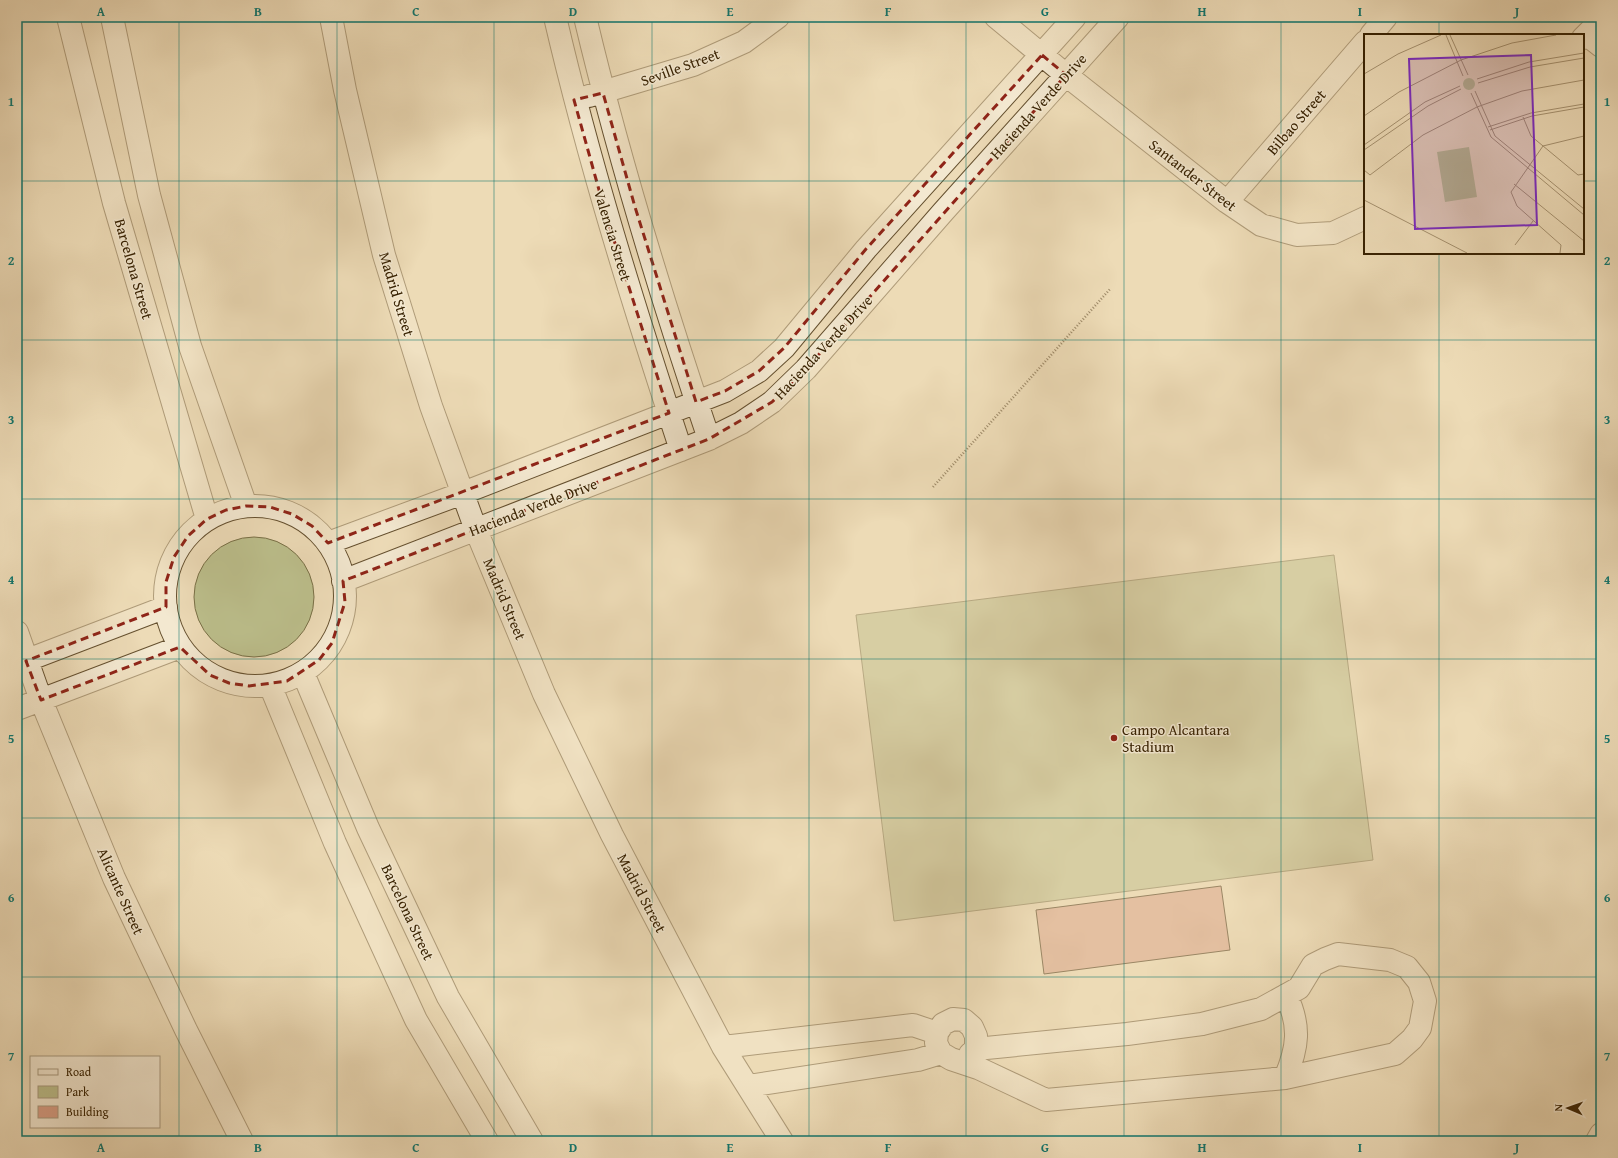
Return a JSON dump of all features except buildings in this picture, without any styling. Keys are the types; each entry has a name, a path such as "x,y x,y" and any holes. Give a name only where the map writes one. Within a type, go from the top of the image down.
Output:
{"street":[{"name":"Barcelona Street","path":"68,17 114,203 207,519"},
{"path":"112,17 149,195 190,346 246,506"},
{"name":"Madrid Street","path":"331,17 345,90 384,255 431,406 476,530 544,694 612,835 723,1047 782,1141"},
{"name":"Valencia Street","path":"555,17 574,100 606,215 681,450"},
{"name":"Valencia Street","path":"585,17 603,93 635,207 709,439"},
{"name":"Seville Street","path":"574,100 603,93 693,65 744,42 778,17"},
{"name":"Santander Street","path":"996,17 1042,56 1227,202 1261,225 1297,235 1333,233 1364,218"},
{"name":"Hacienda Verde Drive","path":"328,543 463,493 725,391 759,371 784,348 866,249 1042,56 1075,17"},
{"name":"Hacienda Verde Drive","path":"344,581 709,439 741,423 772,402 801,374 948,206 1118,17"},
{"path":"1372,34 1386,17"},
{"name":"Bilbao Street","path":"1227,202 1364,43"},
{"path":"246,506 270,507 292,514 312,526 328,543 338,561 344,581 345,602 341,623 332,643 319,660 303,673 287,681 270,685 249,686 229,683 210,675 194,662 180,647 171,628 166,607 166,582 174,557 188,536 207,519 226,510 246,506"},
{"path":"22,663 166,607"},
{"name":"Alicante Street","path":"17,632 22,663 41,700 114,878 186,1030 242,1141"},
{"path":"17,709 180,647"},
{"name":"Barcelona Street","path":"303,673 368,828 448,997 532,1141"},
{"path":"270,685 335,843 416,1020 487,1141"},
{"path":"723,1047 913,1025 939,1043 951,1059 971,1056 1127,1034 1202,1024 1261,1009 1299,988 1313,965 1338,954 1390,960 1407,967 1419,982 1425,1001 1420,1028 1412,1039 1394,1054 1285,1078 1046,1100 1012,1083 971,1056"},
{"path":"1285,1078 1293,1059 1296,1030 1291,1007 1286,995"},
{"path":"748,1086 918,1060 939,1043 943,1024 953,1020 964,1020 972,1027 976,1036 971,1056"},
{"path":"1597,1141 1601,1134"}],"path":[{"path":"933,487 1111,288"}],"highlighted area":[{"path":"1042,55 1066,75 806,369 772,402 709,439 343,581 345,602 332,643 319,660 287,681 249,686 229,683 210,675 180,647 41,700 26,661 166,607 166,582 174,557 188,536 207,519 226,510 246,506 270,507 292,514 312,526 328,543 669,413 606,215 574,100 603,93 635,207 696,402 725,391 759,371 784,348 866,249"}],"green space":[{"path":"254,537 266,538 277,542 287,547 296,555 304,564 309,574 313,585 313,609 309,620 304,630 296,639 287,647 277,652 266,656 254,657 242,656 231,652 221,647 212,639 204,630 199,620 195,609 194,597 195,585 199,574 204,564 212,555 221,547 231,542 242,538"},
{"name":"Campo Alcantara Stadium","path":"1334,555 1373,860 894,921 856,615"}],"place":[{"name":"Campo Alcantara Stadium","path":"1114,738"}]}
